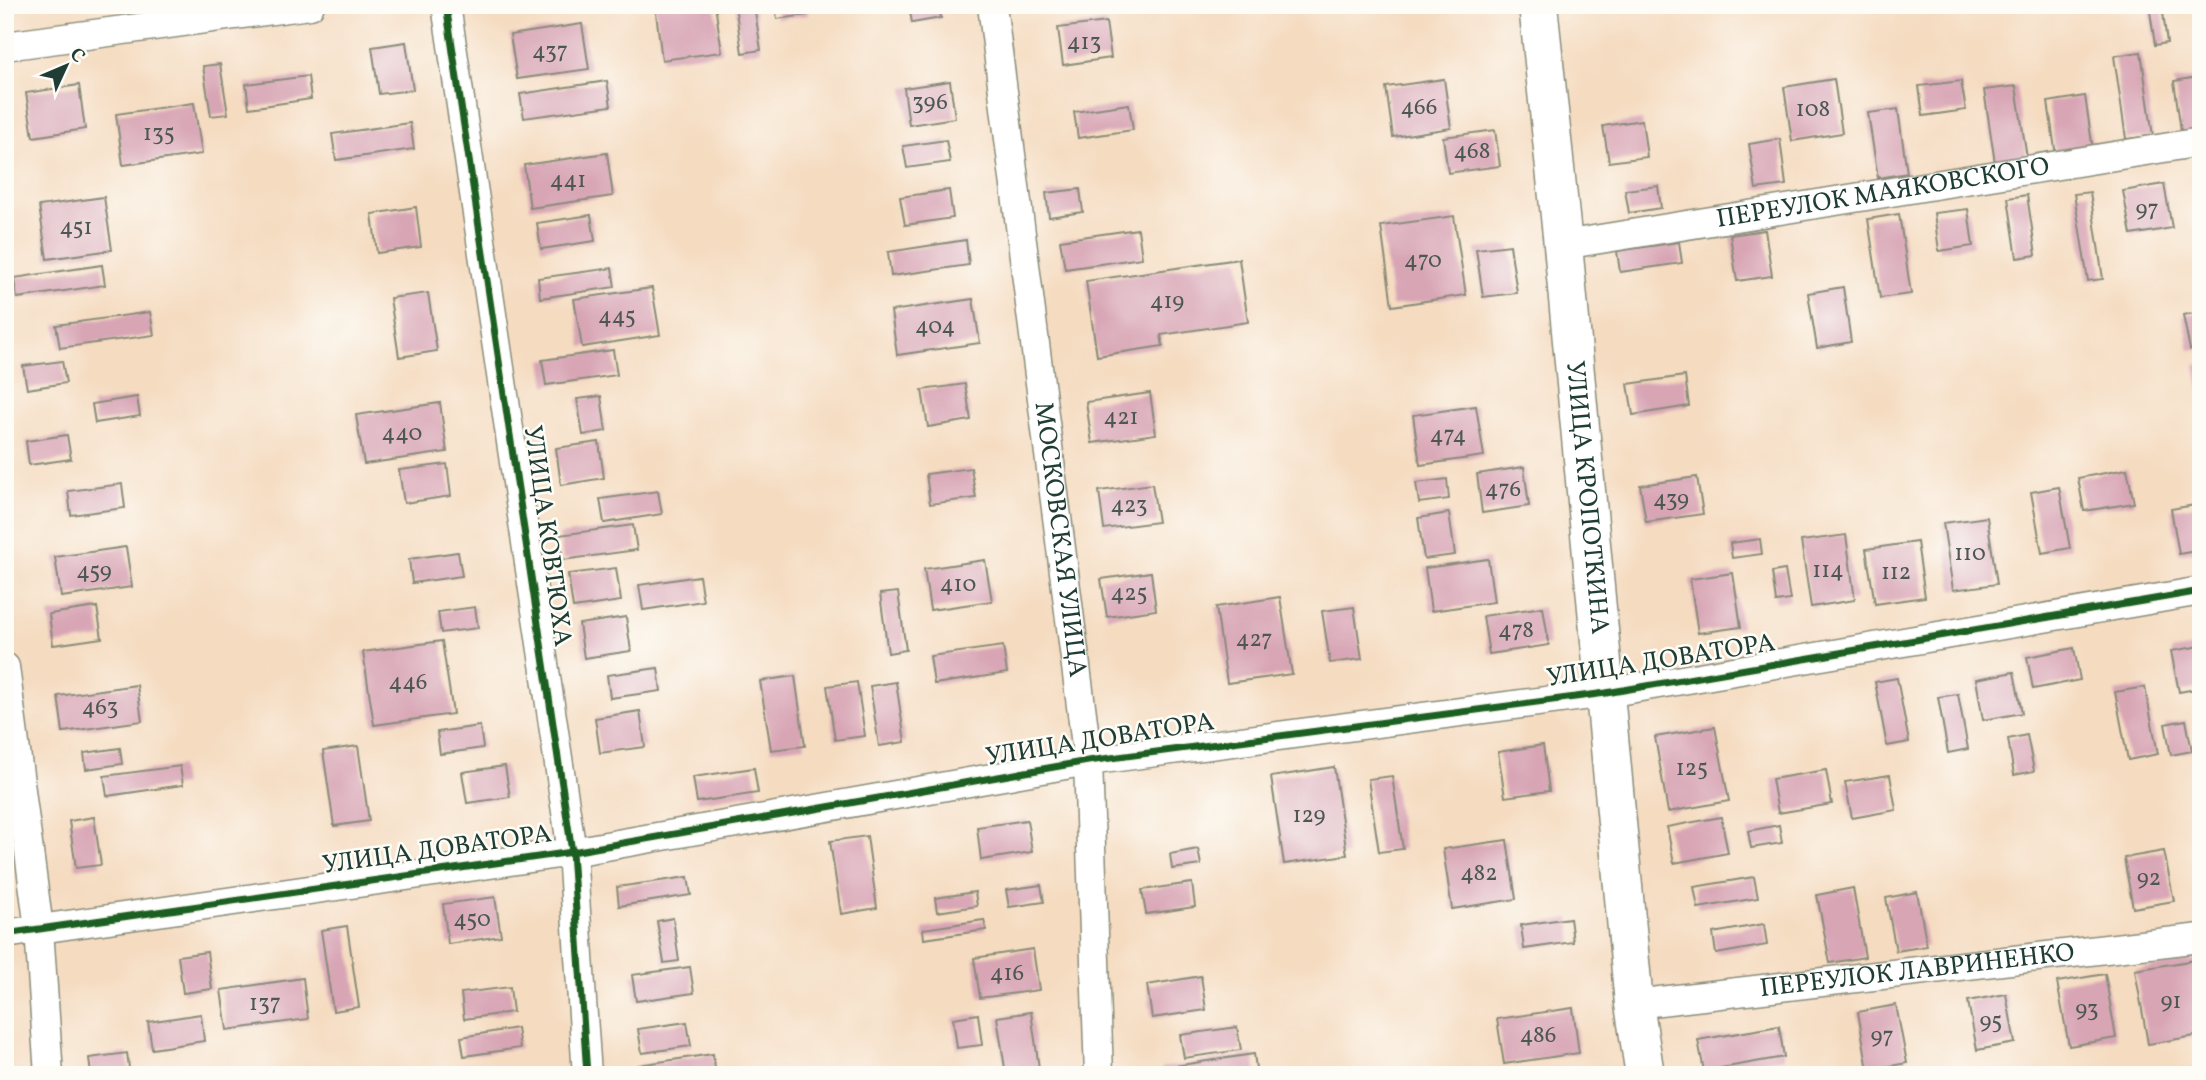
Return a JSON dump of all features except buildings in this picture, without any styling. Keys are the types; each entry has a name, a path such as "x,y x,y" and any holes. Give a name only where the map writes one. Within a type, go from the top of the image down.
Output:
{"main road":[{"name":"УЛИЦА КРОПОТКИНА","path":"1538,5 1634,1004 1645,1075"}],"street":[{"path":"5,47 310,5"},
{"name":"УЛИЦА КОВТЮХА","path":"446,5 572,852 587,1075"},
{"name":"МОСКОВСКАЯ УЛИЦА","path":"992,5 1088,761 1098,1075"},
{"name":"ПЕРЕУЛОК МАЯКОВСКОГО","path":"1563,245 2201,142"},
{"name":"УЛИЦА ДОВАТОРА","path":"5,934 572,852 1088,761 1606,693 2201,591"},
{"path":"5,667 39,929 49,1075"},
{"name":"ПЕРЕУЛОК ЛАВРИНЕНКО","path":"1634,1004 2201,938"}],"cycle path":[{"path":"446,5 572,852 587,1075"},
{"path":"5,934 572,852 1088,761 1606,693 2201,591"}]}
